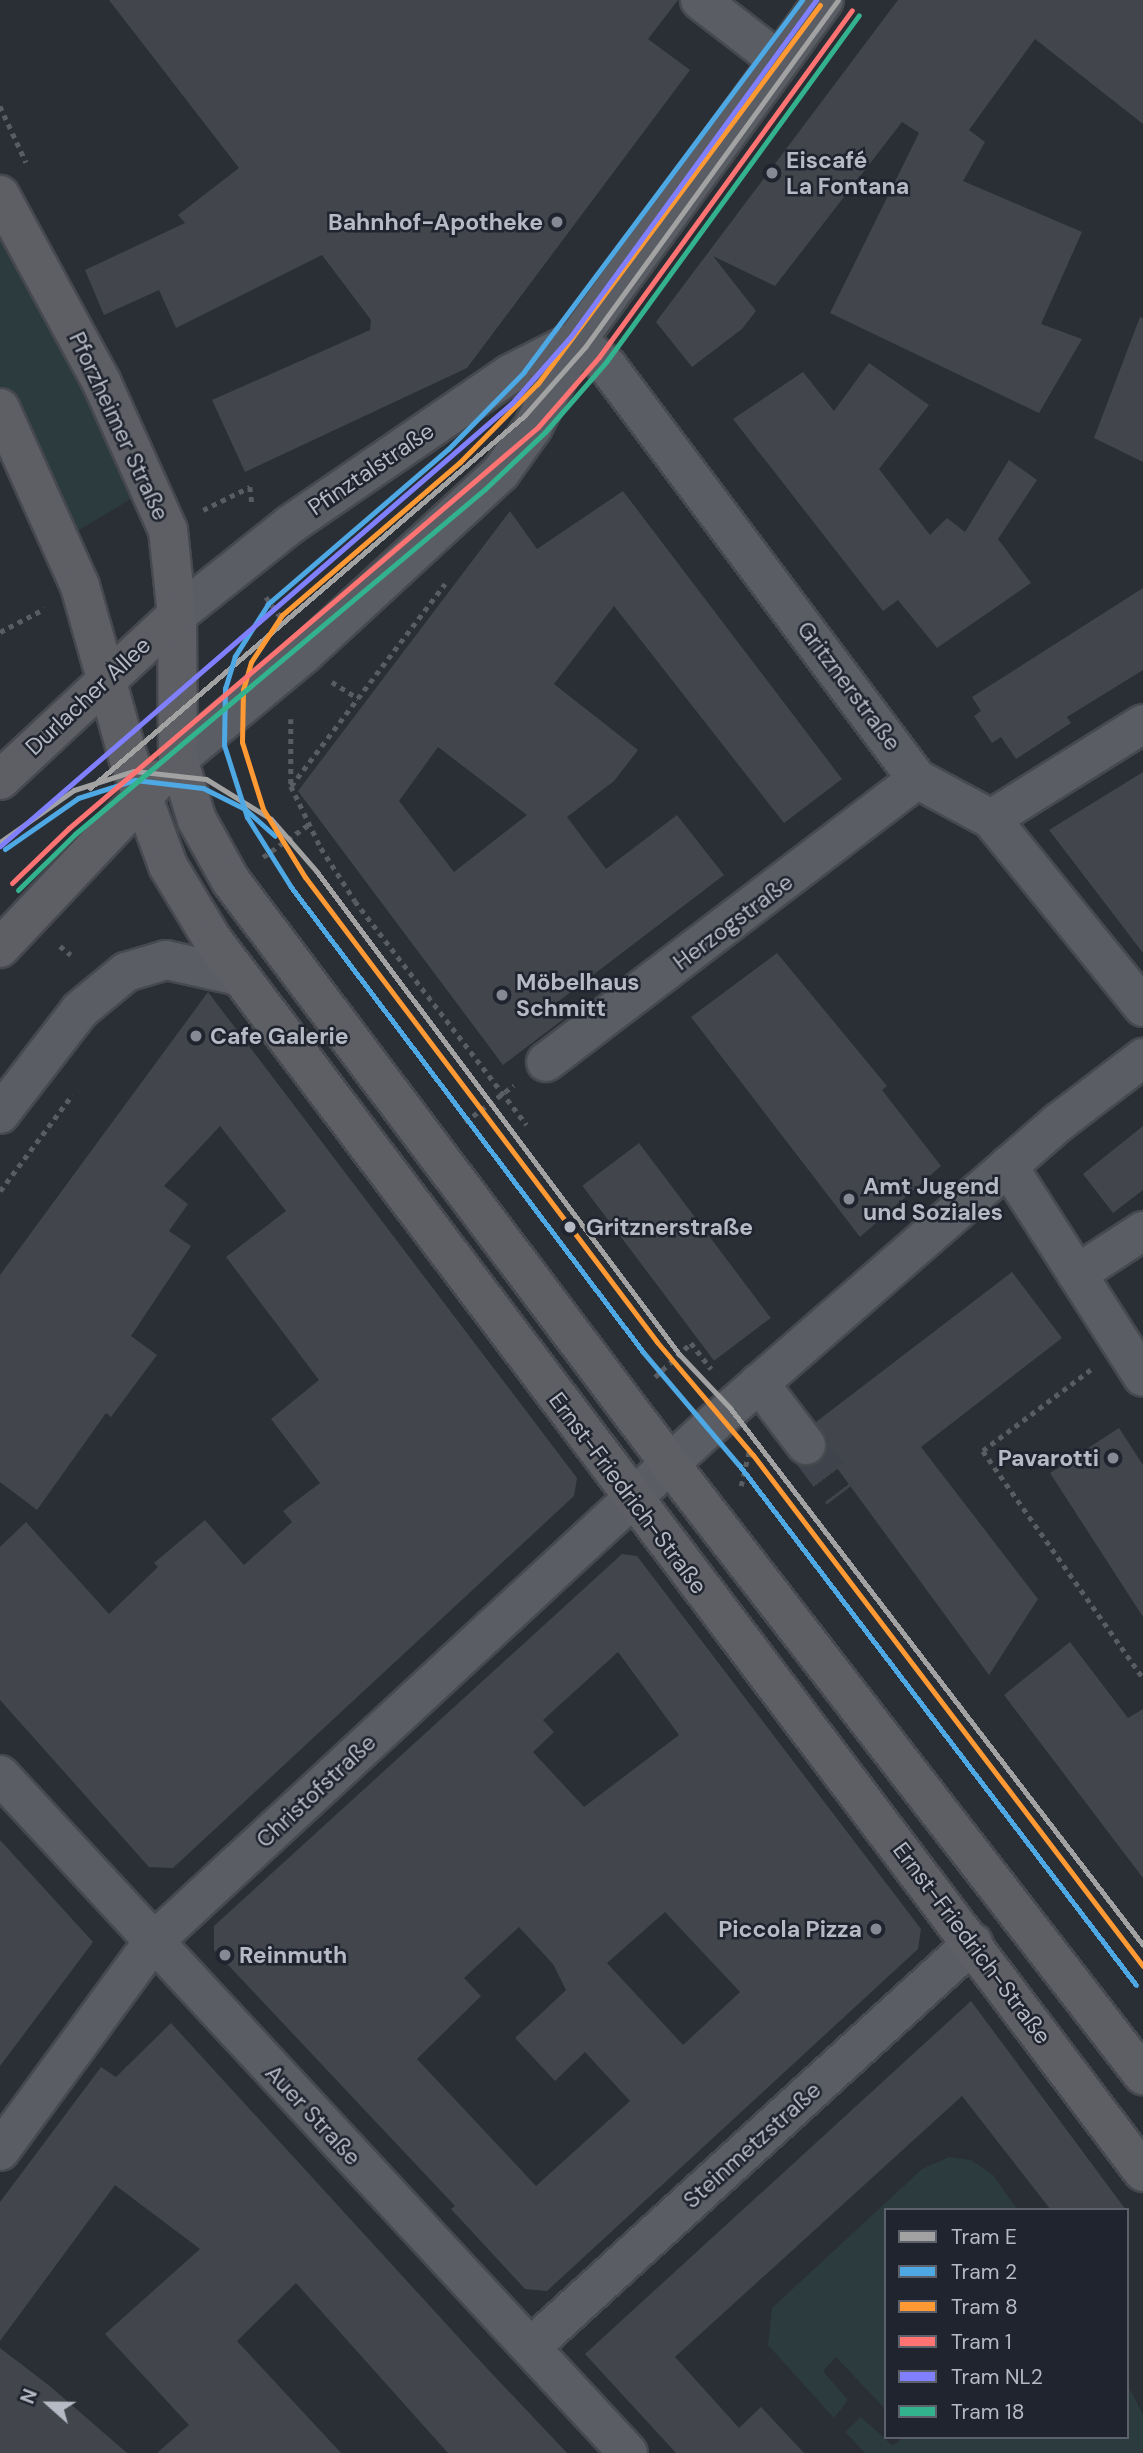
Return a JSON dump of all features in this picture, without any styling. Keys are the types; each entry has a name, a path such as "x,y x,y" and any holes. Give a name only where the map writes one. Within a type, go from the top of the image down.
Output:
{"main road":[{"name":"Pforzheimer Straße","path":"0,195 101,381 168,530 177,615 178,760"},
{"path":"0,408 59,531 108,675 121,736 144,795"},
{"name":"Durlacher Allee","path":"0,780 108,675 177,615"},
{"path":"0,948 178,760 197,820 231,881 670,1464 1143,2075"},
{"name":"Ernst-Friedrich-Straße","path":"144,795 168,866 238,976 632,1500 973,1943 1143,2172"}],"street":[{"path":"700,0 779,61"},
{"name":"Pfinztalstraße","path":"178,760 305,653 501,472 534,426 577,340 824,0"},
{"name":"Pfinztalstraße","path":"177,615 258,550 510,374 577,340"},
{"name":"Gritznerstraße","path":"577,340 608,367 917,779 991,820 1143,1007"},
{"path":"991,820 1143,724"},
{"name":"Herzogstraße","path":"546,1062 917,779"},
{"path":"0,1114 80,1010 126,972 166,960 238,976"},
{"path":"670,1464 1008,1166 1143,1058"},
{"path":"1008,1166 1143,1377"},
{"path":"1077,1274 1143,1231"},
{"path":"759,1383 806,1445"},
{"name":"Christofstraße","path":"0,2151 152,1942 670,1464"},
{"name":"Auer Straße","path":"0,1774 152,1942 628,2453"},
{"name":"Steinmetzstraße","path":"531,2347 973,1943"}],"path":[{"path":"250,487 263,592 320,675 358,698"},
{"path":"0,632 48,607"},
{"path":"292,714 291,786 314,836 355,901 527,1125"},
{"path":"432,1146 546,1062"},
{"path":"0,1191 80,1083"},
{"path":"1123,1346 983,1451 1143,1678"}],"shaded area":[{"path":"0,216 141,493 76,532 0,389"},
{"path":"949,2157 971,2160 993,2175 1017,2208 884,2208 884,2408 836,2357 823,2371 848,2400 834,2418 768,2345 772,2308 922,2169"},
{"path":"1129,2388 1143,2414 1143,2453 865,2453 845,2432 861,2417 893,2446 901,2439 1129,2439"}],"building":[{"path":"109,0 678,0 648,39 690,70 467,368 245,472 212,400 370,330 371,320 322,255 176,328 159,290 104,315 85,270 185,223 178,215 239,168"},
{"path":"898,0 1143,0 1143,124 1035,39 969,130 985,142 963,181 1082,232 1041,324 1082,339 1039,413 830,313 919,133 902,122 775,286 713,256 756,311 742,329 692,367 656,322"},
{"path":"1140,317 1143,318 1143,462 1094,438"},
{"path":"869,363 929,405 879,469 930,535 947,518 965,532 1009,460 1037,480 998,539 1031,583 937,648 898,600 883,611 733,419 803,372 834,411"},
{"path":"623,491 842,779 784,823 614,606 554,684 638,750 614,781 567,817 606,869 677,815 724,875 555,1004 565,1018 503,1065 298,791 510,511 537,549","holes":["438,747 527,815 454,872 399,801"]},
{"path":"1143,588 1143,670 1067,717 1071,723 1016,759 1001,737 992,743 974,716 981,711 972,697"},
{"path":"1143,772 1143,953 1049,830"},
{"path":"777,953 887,1086 882,1090 941,1166 860,1237 691,1017"},
{"path":"208,992 577,1478 574,1496 173,1868 149,1867 0,1700 0,1547 26,1522 109,1614 158,1567 154,1563 205,1520 244,1565 292,1522 283,1511 320,1483 271,1419 319,1380 226,1257 286,1211 220,1126 164,1186 188,1204 169,1231 191,1246 131,1336 157,1355 111,1417 106,1413 37,1510 0,1482 0,1275"},
{"path":"1143,1126 1143,1190 1113,1213 1083,1174"},
{"path":"639,1143 771,1318 714,1361 582,1186"},
{"path":"1012,1272 1062,1338 921,1447 1038,1599 989,1675 826,1453 828,1442 816,1422"},
{"path":"1119,1428 1143,1465 1143,1617 1050,1473"},
{"path":"622,1554 637,1556 921,1929 918,1949 547,2291 525,2289 451,2209 455,2206 214,1950 214,1926","holes":["618,1652 679,1735 584,1807 533,1752 554,1732 543,1720","665,1912 740,1992 683,2045 607,1963","519,1927 553,1964 566,1990 515,2038 555,2081 585,2052 630,2101 536,2186 417,2059 481,1996 464,1978"]},
{"path":"1070,1642 1128,1718 1143,1709 1143,1878 1004,1695"},
{"path":"0,1840 93,1942 0,2066"},
{"path":"971,2001 1125,2208 1049,2208 962,2096 675,2357 739,2428 761,2407 804,2453 676,2453 585,2354"},
{"path":"171,2023 567,2453 448,2453 296,2283 237,2341 341,2453 157,2453 189,2425 105,2334 200,2249 115,2185 0,2341 0,2202 101,2067 116,2077"},
{"path":"0,2348 51,2387 127,2453 0,2453"}],"tunnel":[{"path":"806,1445 842,1493"}],"tram line":[{"name":"2","path":"802,0 524,372 448,449 268,604 235,656 225,688 224,745 247,817 291,887 643,1352 739,1465 1136,1985"},
{"name":"NL2","path":"0,846 512,403 571,336 816,0"},
{"name":"E","path":"90,788 525,415 585,347 838,0"},
{"name":"8","path":"820,5 537,384 460,462 282,615 251,662 243,690 242,742 263,809 305,877 657,1342 753,1455 1143,1966"},
{"name":"1","path":"12,883 69,828 538,427 599,357 852,10"},
{"name":"18","path":"18,890 75,834 485,489 545,432 606,362 859,15"},
{"name":"E","path":"0,842 74,790 134,771 206,779 271,819 317,872 679,1354 730,1408 1143,1945"},
{"name":"2","path":"5,849 78,798 135,780 203,788 245,809 275,836"}],"place":[{"name":"Eiscafé La Fontana","path":"772,173"},
{"name":"Bahnhof-Apotheke","path":"557,222"},
{"name":"Möbelhaus Schmitt","path":"502,995"},
{"name":"Cafe Galerie","path":"196,1036"},
{"name":"Amt Jugend und Soziales","path":"849,1199"},
{"name":"Gritznerstraße","path":"570,1227"},
{"name":"Pavarotti","path":"1113,1458"},
{"name":"Piccola Pizza","path":"876,1929"},
{"name":"Reinmuth","path":"225,1955"}]}
